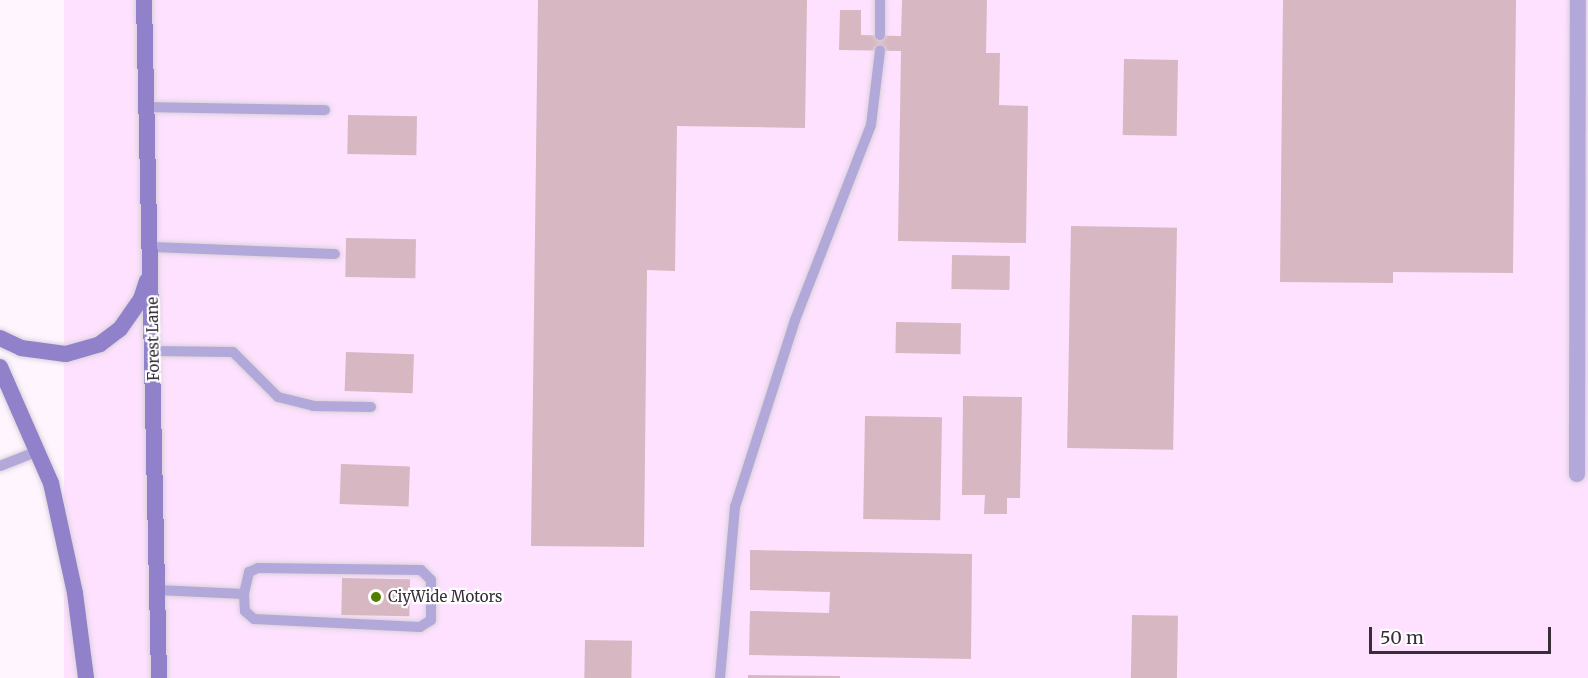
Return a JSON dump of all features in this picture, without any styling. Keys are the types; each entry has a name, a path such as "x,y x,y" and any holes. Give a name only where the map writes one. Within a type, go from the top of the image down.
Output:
{"main road":[{"name":"Forest Lane","path":"144,0 152,267 159,678"},
{"path":"0,338 21,348 66,354 100,344 120,329 141,299 152,267"},
{"path":"0,367 38,451 64,536 86,678"}],"street":[{"path":"1576,474 1578,0"}],"lane":[{"path":"880,0 880,35"},
{"path":"720,678 735,507 795,320 871,125 880,51"},
{"path":"147,107 325,110"},
{"path":"151,247 335,254"},
{"path":"153,351 233,352 278,397 313,406 371,407"},
{"path":"0,466 38,451"},
{"path":"258,568 421,570 431,580 431,620 420,627 254,618 245,611 244,594 245,579 258,568"},
{"path":"157,590 244,594"}],"shaded area":[{"path":"64,0 1588,0 1588,678 64,678"}],"building":[{"path":"538,0 807,0 805,128 677,126 675,271 647,270 644,547 531,546"},
{"path":"902,0 987,0 986,53 1000,53 999,105 1028,106 1026,243 898,241 901,51 839,50 840,10 861,10 861,35 901,36"},
{"path":"1283,0 1516,0 1513,273 1393,272 1393,283 1280,282"},
{"path":"1124,59 1178,60 1177,136 1123,135"},
{"path":"348,115 417,116 416,155 347,154"},
{"path":"1071,226 1177,228 1173,450 1067,448"},
{"path":"346,238 416,239 415,278 345,277"},
{"path":"952,255 1010,256 1009,290 951,289"},
{"path":"896,322 961,323 960,354 895,353"},
{"path":"346,352 414,354 413,393 345,391"},
{"path":"963,396 1022,397 1020,498 1007,498 1007,514 984,514 985,495 962,495"},
{"path":"865,416 942,417 940,520 863,519"},
{"path":"341,464 410,466 409,506 340,504"},
{"path":"750,550 972,554 971,659 749,655 750,611 829,613 830,592 750,590"},
{"name":"CiyWide Motors","path":"342,578 410,579 409,616 341,615"},
{"path":"1132,615 1178,616 1177,678 1131,678"},
{"path":"585,640 632,641 631,678 584,678"},
{"path":"748,675 840,676 840,678 748,678"}],"place":[{"name":"CiyWide Motors","path":"376,597"}]}
